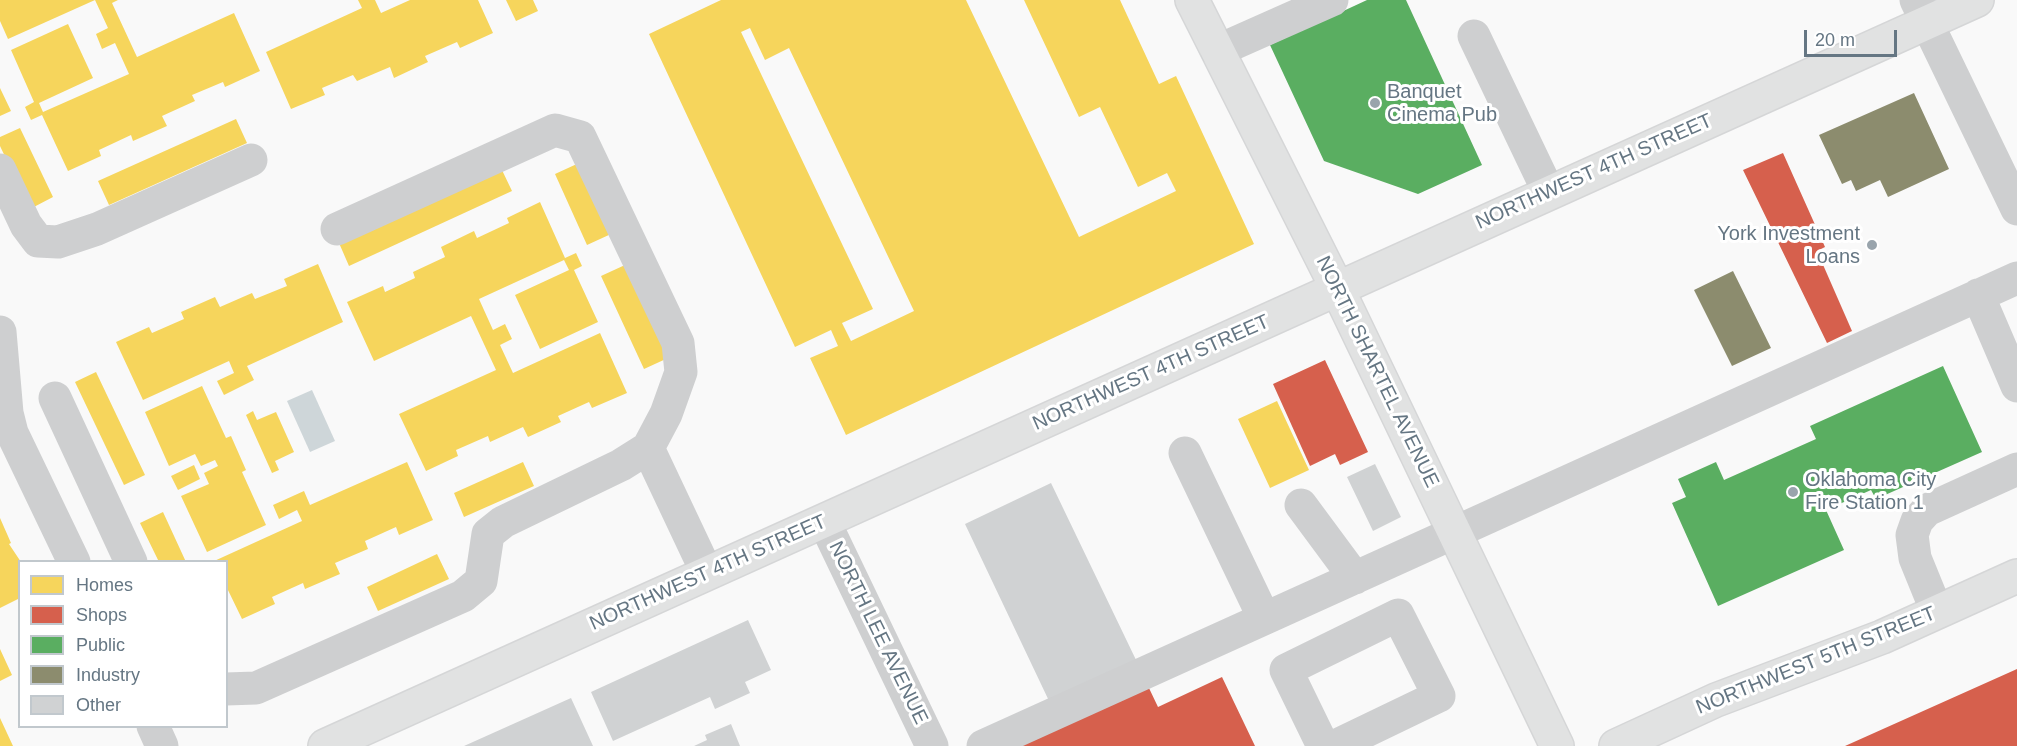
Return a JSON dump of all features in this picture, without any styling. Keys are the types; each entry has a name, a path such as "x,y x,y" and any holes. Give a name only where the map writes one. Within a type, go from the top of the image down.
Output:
{"main road":[{"name":"NORTH SHARTEL AVENUE","path":"1192,0 1337,288 1557,746"},
{"name":"NORTHWEST 4TH STREET","path":"325,746 1549,193 1922,11 1977,0"},
{"name":"NORTHWEST 5TH STREET","path":"1616,746 1716,700 1882,637 2017,576"}],"street":[{"path":"1217,51 1332,0"},
{"path":"1922,11 2017,208"},
{"path":"1474,36 1549,193"},
{"path":"228,689 256,688 463,596 482,581 488,534 503,522 621,465 648,448 666,414 681,372 678,343 580,137 555,130 337,229"},
{"path":"0,170 26,225 38,241 58,242 98,229 251,160"},
{"path":"982,746 2017,278"},
{"path":"1978,296 2017,386"},
{"path":"0,332 7,413 12,433 74,560"},
{"path":"55,398 131,560"},
{"path":"648,448 707,573"},
{"path":"1185,453 1264,618"},
{"path":"1937,612 1915,558 1912,535 1917,521 1927,510 2017,469"},
{"path":"1301,505 1355,578"},
{"name":"NORTH LEE AVENUE","path":"824,521 932,746"},
{"path":"1323,746 1286,670 1398,615 1439,696 1335,746"},
{"path":"154,728 162,746"}],"shaded area":[{"path":"312,390 335,441 310,452 287,401"}],"building: Homes":[{"path":"0,0 95,0 8,39 0,21"},
{"path":"95,0 118,0 112,3 137,57 234,13 260,71 225,87 223,82 192,95 195,101 162,116 167,126 133,141 131,135 99,150 101,156 68,171 42,115 31,120 25,107 34,102 11,50 68,24 93,78 39,103 43,112 129,74 115,43 102,49 96,34 108,28"},
{"path":"358,0 375,0 381,13 410,0 478,0 493,33 460,48 457,42 425,56 428,62 394,78 390,67 357,81 353,75 322,88 325,95 291,109 266,52 362,8"},
{"path":"506,0 533,0 538,11 516,21"},
{"path":"721,0 966,0 1079,237 1176,191 1167,173 1138,187 1100,107 1079,117 1024,0 1120,0 1159,84 1176,76 1254,244 846,435 810,358 838,346 831,330 795,347 649,34","holes":["750,28 765,60 789,48 914,311 851,341 842,323 873,309 741,32"]},
{"path":"0,88 11,111 0,116"},
{"path":"236,119 247,143 109,205 98,181"},
{"path":"20,128 53,197 30,209 0,146 0,137"},
{"path":"579,163 611,234 587,245 555,174"},
{"path":"501,168 512,191 349,266 339,243"},
{"path":"540,202 565,258 576,253 582,266 574,270 598,322 540,349 515,295 569,270 564,260 479,299 493,330 505,324 512,339 500,345 513,373 600,333 627,393 592,408 589,402 558,416 561,422 528,437 523,427 490,442 488,436 456,450 458,456 426,471 399,414 496,370 471,316 374,361 347,302 383,286 385,292 415,278 413,272 445,257 441,247 474,231 477,238 509,223 507,218"},
{"path":"318,264 343,322 247,366 254,380 224,395 217,381 234,373 229,361 143,400 116,342 149,327 152,333 184,319 181,312 215,297 220,307 252,293 255,299 287,286 284,279"},
{"path":"625,265 668,358 644,369 601,276"},
{"path":"96,372 145,475 124,485 75,382"},
{"path":"202,386 226,438 231,436 246,470 242,472 266,525 207,552 181,496 209,484 204,473 218,466 215,460 201,466 195,454 169,466 145,412"},
{"path":"1277,401 1309,470 1270,488 1238,419"},
{"path":"253,411 257,420 276,412 294,452 275,461 279,470 272,473 246,415"},
{"path":"407,462 433,520 399,535 396,527 365,541 368,549 335,563 340,574 305,589 303,583 272,597 275,604 242,619 228,590 228,560 216,560 302,521 297,510 279,519 273,505 304,491 310,505"},
{"path":"523,462 534,486 464,517 454,493"},
{"path":"194,465 200,479 178,490 171,476"},
{"path":"163,512 185,560 158,560 140,523"},
{"path":"0,518 11,543 9,544 20,560 18,599 0,608"},
{"path":"437,554 449,579 378,611 367,587"},
{"path":"0,649 12,675 0,681"},
{"path":"0,718 13,746 0,746"}],"building: Shops":[{"path":"1783,153 1825,247 1817,251 1852,331 1827,343 1743,170"},
{"path":"1325,360 1368,452 1340,465 1335,454 1310,466 1273,384"},
{"path":"2017,669 2017,746 1845,746"},
{"path":"1222,677 1255,746 1021,746 1148,686 1158,707"}],"building: Public":[{"name":"Banquet Cinema Pub","path":"1367,0 1406,0 1482,165 1418,194 1324,161 1270,45"},
{"path":"1943,366 1982,452 1876,499 1871,490 1826,510 1844,550 1718,606 1672,503 1686,497 1678,479 1716,462 1724,480 1816,439 1810,426"}],"building: Industry":[{"path":"1914,93 1949,169 1888,197 1880,180 1856,191 1851,180 1842,184 1819,135"},
{"path":"1733,271 1771,348 1732,366 1694,290"}],"building: Other":[{"path":"1375,464 1401,517 1373,531 1347,477"},
{"path":"1051,483 1137,662 1050,703 965,524"},
{"path":"748,620 771,670 745,682 750,693 715,709 710,697 613,741 591,692"},
{"path":"571,698 593,746 464,746"},
{"path":"731,724 740,746 694,746 707,740 705,735"}],"place":[{"name":"Banquet Cinema Pub","path":"1375,103"},
{"name":"York Investment Loans","path":"1872,245"},
{"name":"Oklahoma City Fire Station 1","path":"1793,492"}]}
